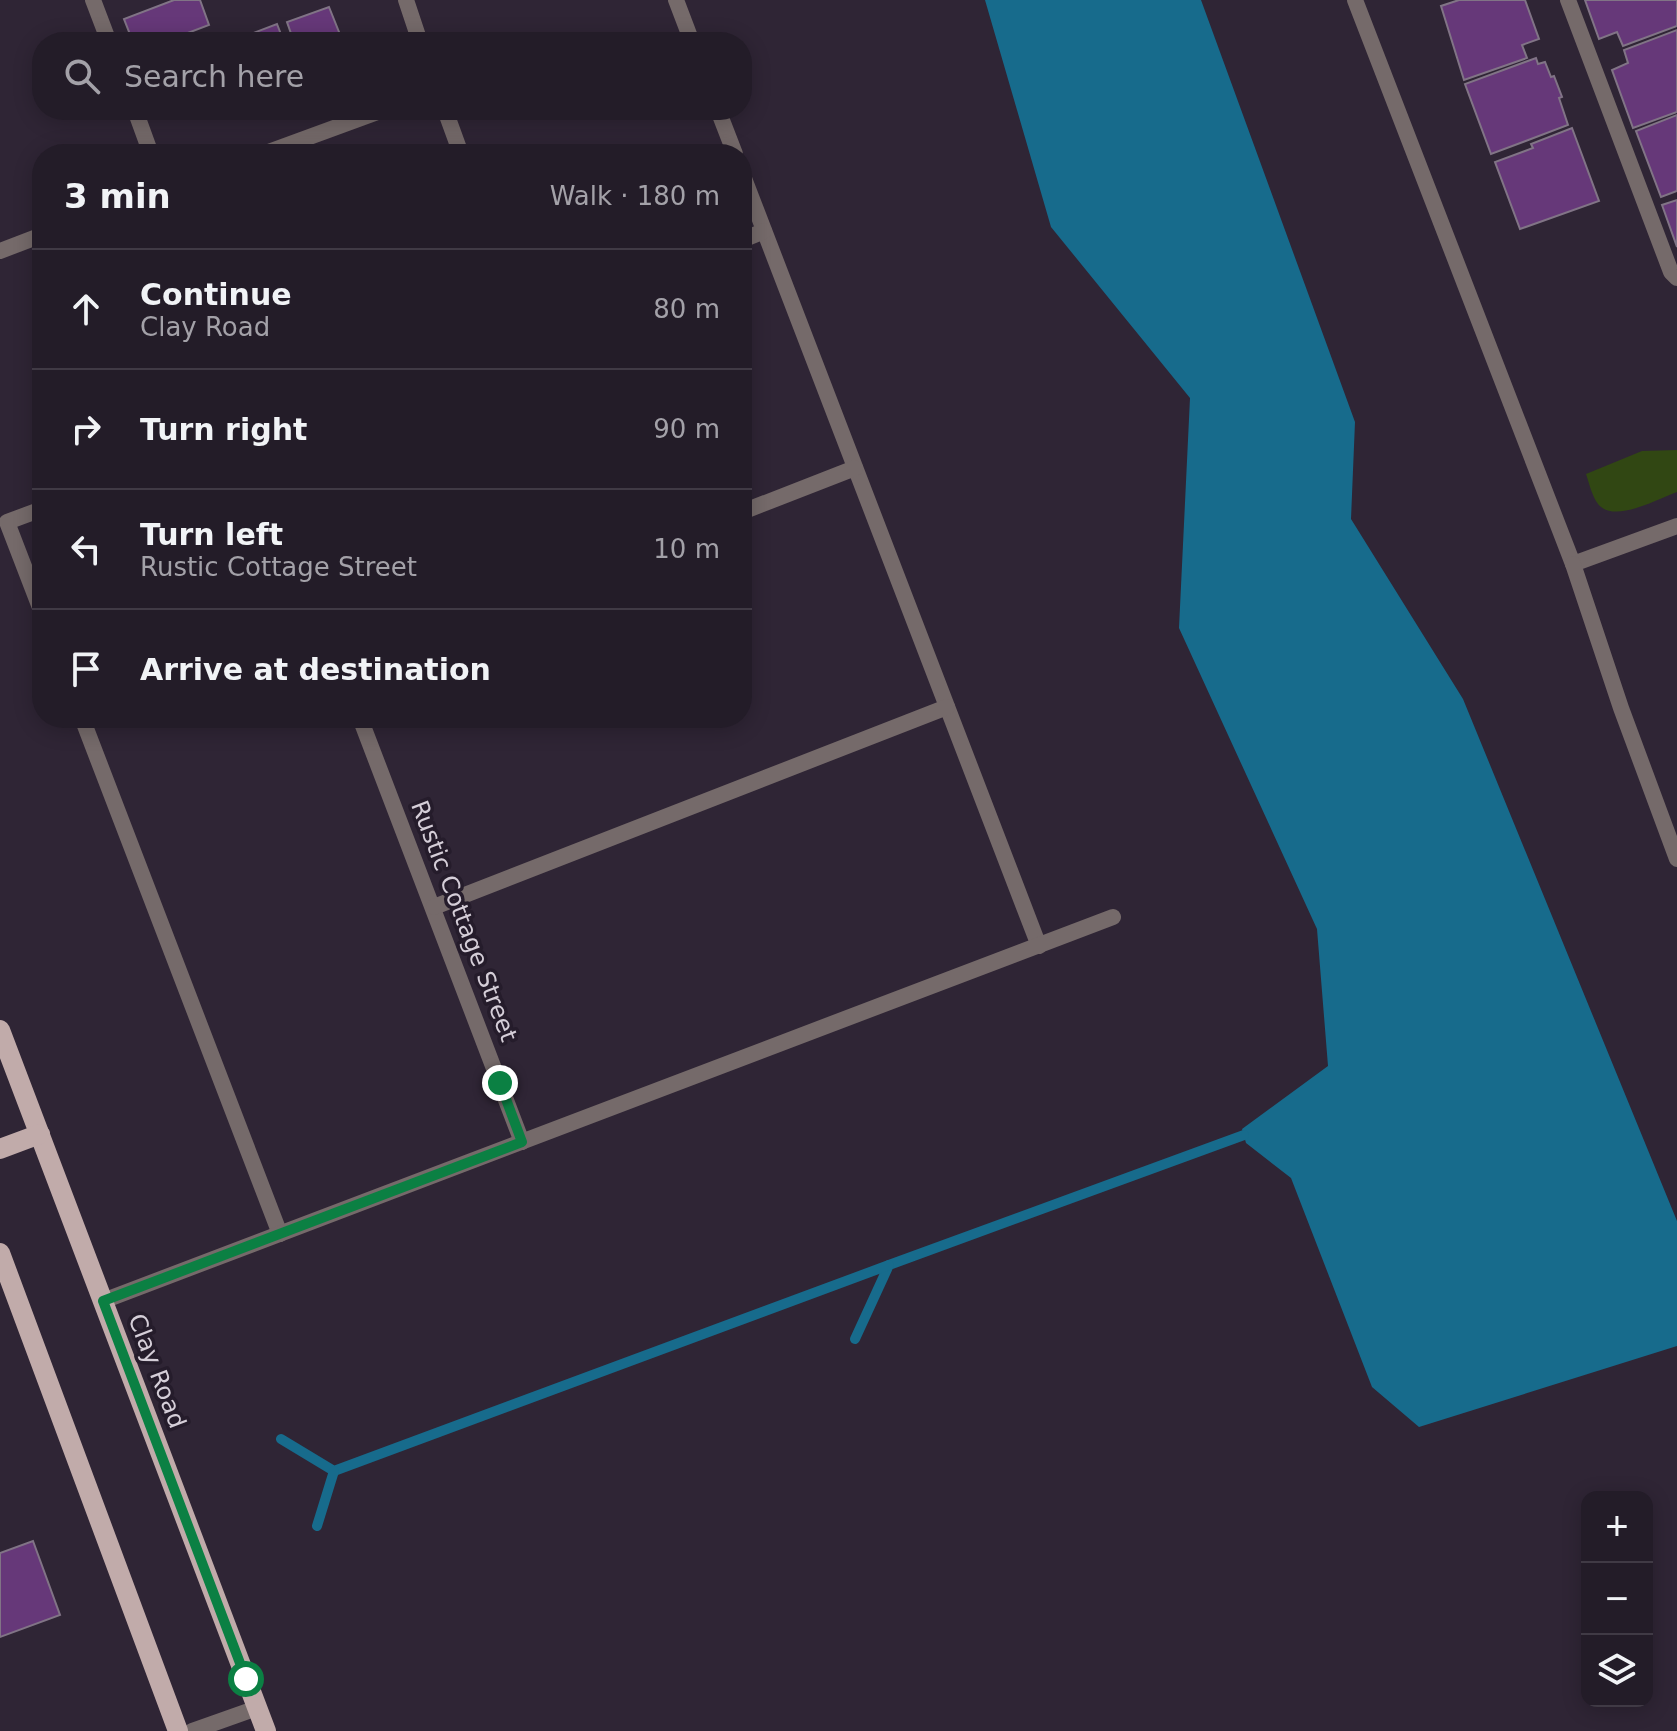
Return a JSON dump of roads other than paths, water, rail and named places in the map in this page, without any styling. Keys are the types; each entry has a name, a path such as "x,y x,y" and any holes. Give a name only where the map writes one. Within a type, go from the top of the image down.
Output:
{"main road":[{"name":"Clay Road","path":"0,1030 266,1731"},
{"path":"0,1149 40,1134"},
{"path":"0,1253 178,1731"}],"street":[{"path":"93,0 105,32"},
{"path":"406,0 417,32"},
{"path":"676,0 688,32"},
{"path":"1355,0 1573,564 1621,708 1677,859"},
{"path":"1568,0 1671,272 1677,278"},
{"path":"139,120 147,144"},
{"path":"290,144 356,120"},
{"path":"449,120 457,144"},
{"path":"722,120 731,144"},
{"path":"752,199 1039,946"},
{"path":"752,236 764,231"},
{"path":"0,251 32,239"},
{"path":"752,508 855,468"},
{"path":"32,513 7,522 32,587"},
{"path":"1573,564 1677,526"},
{"path":"434,907 947,707"},
{"path":"86,728 280,1234"},
{"name":"Rustic Cottage Street","path":"364,728 522,1142"},
{"path":"103,1301 1113,917"},
{"path":"192,1731 257,1708"}],"water":[{"path":"985,0 1201,0 1355,422 1351,519 1463,699 1677,1221 1677,1346 1419,1427 1372,1387 1291,1178 1246,1143 1242,1129 1328,1066 1317,929 1179,628 1190,398 1051,227"}],"waterway":[{"path":"855,1339 889,1265 1244,1135"},
{"path":"281,1439 334,1471 889,1265"},
{"path":"317,1526 334,1471"}]}
